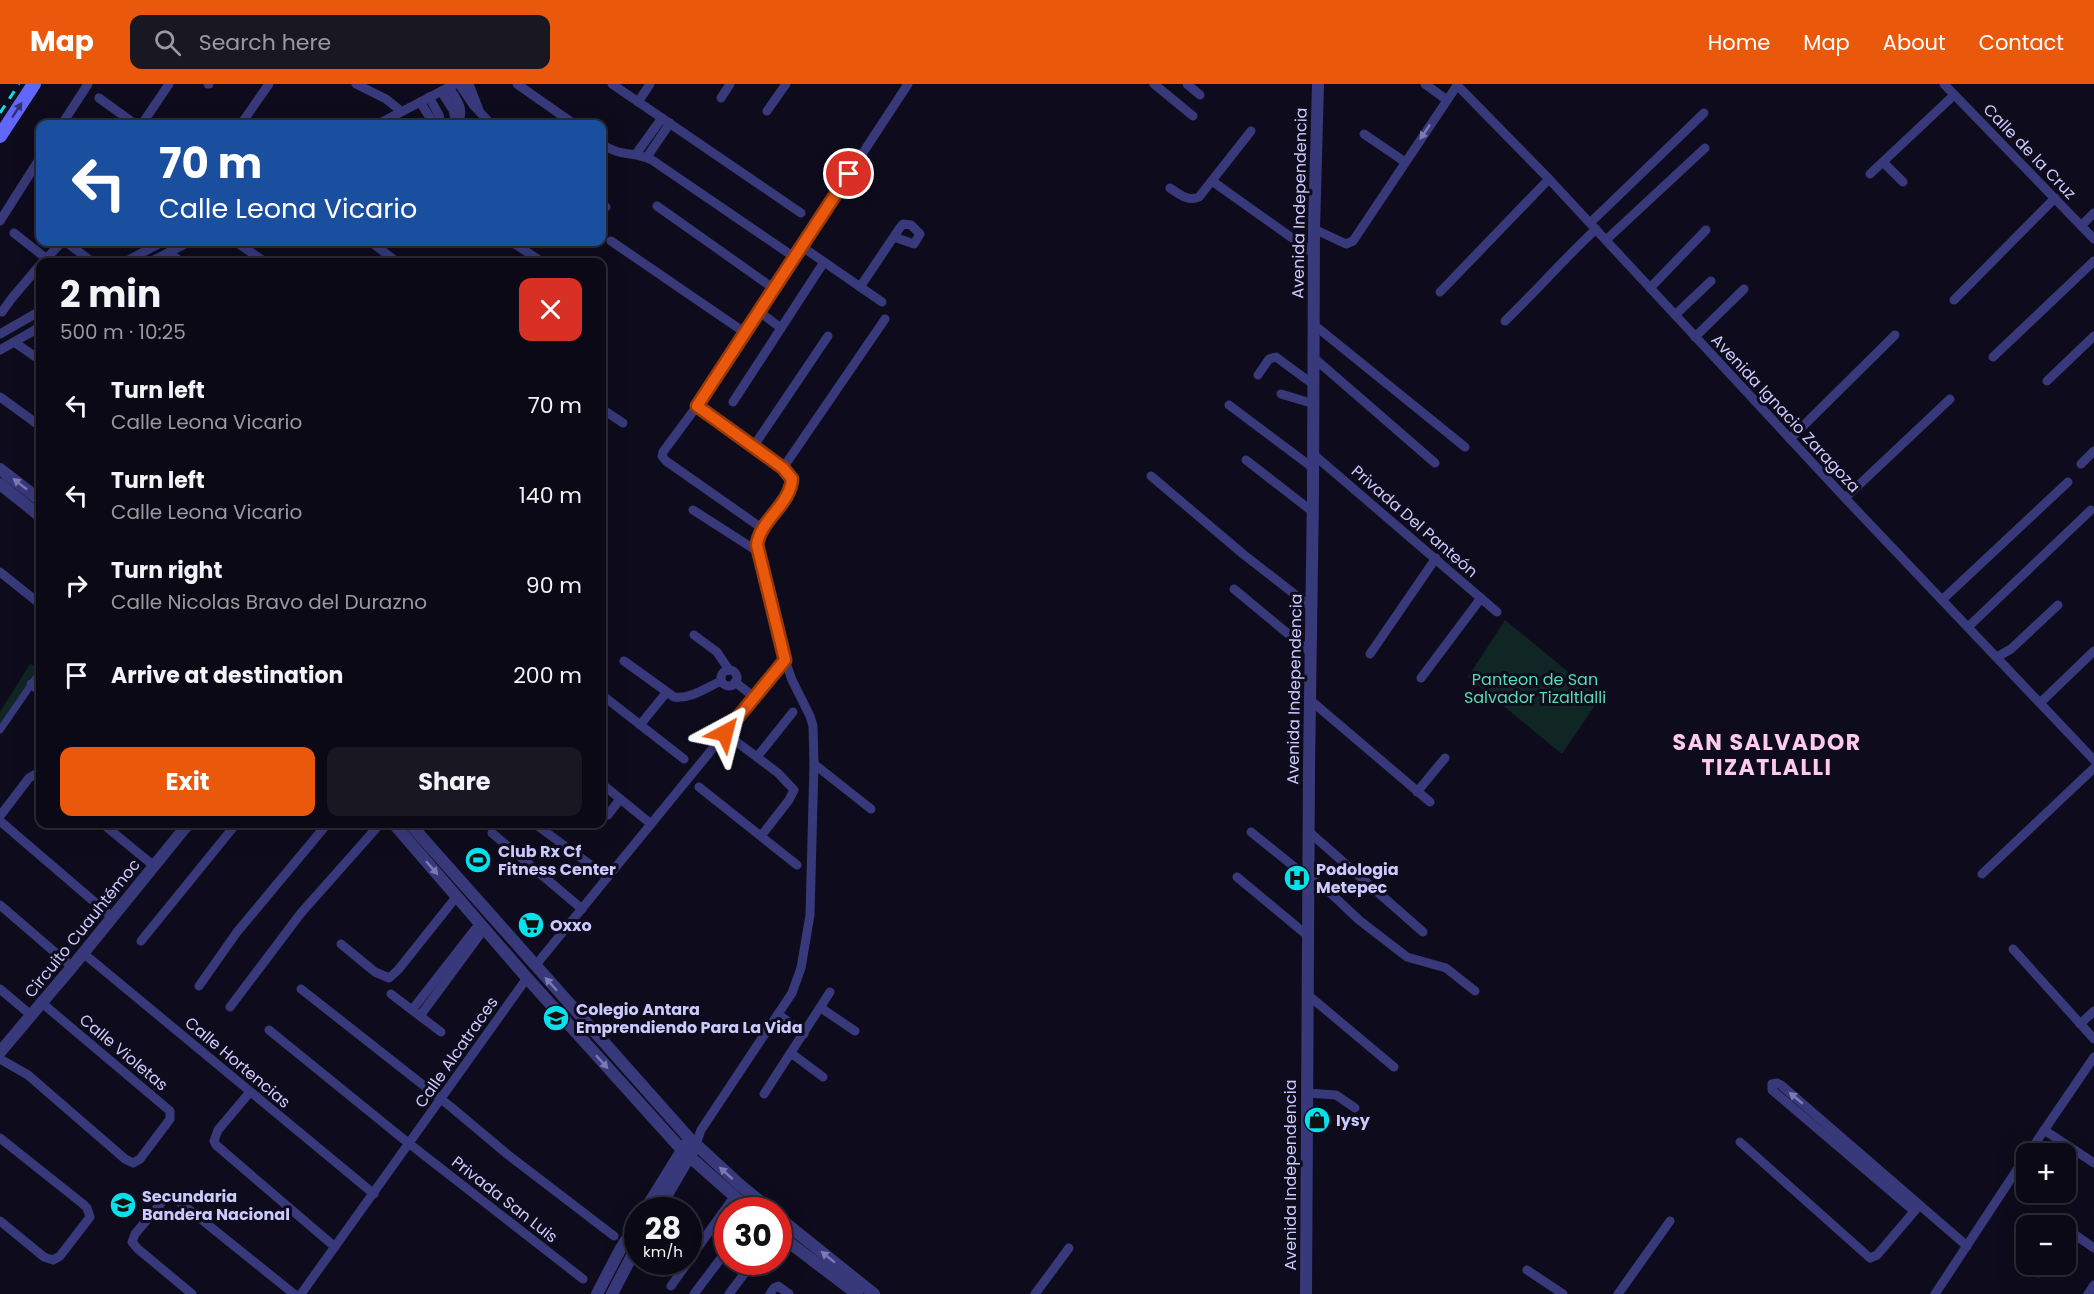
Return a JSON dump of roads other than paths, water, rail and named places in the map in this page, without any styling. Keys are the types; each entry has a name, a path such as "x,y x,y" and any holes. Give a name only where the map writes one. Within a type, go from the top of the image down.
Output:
{"main road":[{"path":"0,136 34,84"}],"street":[{"path":"65,120 88,84"},
{"path":"145,120 169,84"},
{"path":"243,120 269,84"},
{"path":"356,84 386,99 401,111"},
{"path":"469,84 480,112"},
{"path":"517,84 568,120"},
{"path":"612,84 801,213"},
{"path":"638,102 650,84"},
{"path":"721,98 730,84"},
{"path":"766,111 786,84"},
{"path":"764,529 662,456 665,448 697,406 908,84"},
{"path":"1154,84 1193,116"},
{"path":"1186,84 1200,95"},
{"name":"Avenida Independencia","path":"1306,1294 1308,831 1314,404 1313,253 1318,84"},
{"path":"1425,84 1447,100"},
{"path":"1314,228 1346,244 1351,243 1458,84"},
{"name":"Avenida Ignacio Zaragoza","path":"1458,84 1845,498 2094,760"},
{"name":"Calle de la Cruz","path":"1944,84 2094,238"},
{"path":"385,120 451,87"},
{"path":"451,87 487,120"},
{"path":"451,87 461,108 460,120"},
{"path":"1870,174 1954,95"},
{"path":"99,98 129,120"},
{"path":"424,100 432,120"},
{"path":"424,100 440,120"},
{"path":"1505,321 1537,291 1593,226 1704,113"},
{"path":"636,154 666,121"},
{"path":"647,158 666,121"},
{"path":"1170,188 1184,197 1193,199 1199,196 1251,131"},
{"path":"1364,134 1405,162"},
{"path":"606,146 617,153 636,154 647,158 794,257"},
{"path":"1606,240 1705,148"},
{"path":"1883,162 1903,182"},
{"path":"0,221 36,164"},
{"path":"1440,292 1549,179"},
{"path":"1212,182 1313,253"},
{"path":"1954,300 2055,198"},
{"path":"657,206 773,288"},
{"path":"2081,225 2094,213"},
{"path":"1650,288 1706,230"},
{"path":"14,233 40,258"},
{"path":"860,287 894,237"},
{"path":"611,241 744,332"},
{"path":"48,258 60,246"},
{"path":"70,246 87,258"},
{"path":"139,258 156,246"},
{"path":"158,258 181,246"},
{"path":"242,246 258,258"},
{"path":"376,246 392,258"},
{"path":"518,246 536,258"},
{"path":"801,246 882,302"},
{"path":"168,253 176,258"},
{"path":"1993,357 2094,261"},
{"path":"733,402 824,262"},
{"path":"36,271 2,309 7,330 36,313"},
{"path":"1675,315 1711,281"},
{"path":"1695,337 1744,289"},
{"path":"758,311 782,328"},
{"path":"783,468 885,319"},
{"path":"1313,324 1465,447"},
{"path":"0,350 36,329"},
{"path":"1790,439 1895,335"},
{"path":"753,447 828,336"},
{"path":"2047,381 2094,336"},
{"path":"14,342 36,357"},
{"path":"1258,375 1269,359 1276,357 1314,385"},
{"path":"1314,358 1436,463"},
{"path":"1281,394 1314,404"},
{"path":"0,397 36,423"},
{"path":"1845,498 1950,399"},
{"path":"1229,405 1313,468"},
{"path":"664,1197 693,1141 792,993 808,940 810,915 813,726 785,660 758,551 758,540 792,484 789,474 783,468 697,406"},
{"path":"606,412 622,423"},
{"path":"2081,464 2094,451"},
{"name":"Privada Del Panteón","path":"1313,454 1497,612"},
{"path":"1246,460 1313,512"},
{"path":"0,468 36,497"},
{"path":"1151,476 1243,554 1311,607"},
{"path":"1942,600 2068,482"},
{"path":"0,484 36,513"},
{"path":"693,510 758,551"},
{"path":"1968,627 2091,510"},
{"path":"1370,654 1436,558"},
{"path":"0,572 36,601"},
{"path":"1234,589 1310,652"},
{"path":"1421,678 1481,598"},
{"path":"1997,657 2011,649 2058,605"},
{"path":"694,635 717,652 729,670 736,675 735,682 731,686 726,686 721,681"},
{"path":"2040,703 2094,651"},
{"path":"536,966 785,660"},
{"path":"624,661 674,697 681,698 695,694 721,681"},
{"path":"721,681 722,673 729,670"},
{"path":"0,730 36,677"},
{"path":"735,682 754,697"},
{"path":"31,684 36,688"},
{"path":"640,725 666,693"},
{"path":"606,698 684,759"},
{"path":"1310,699 1430,802"},
{"path":"757,757 793,712"},
{"path":"725,733 787,781 794,790 761,836"},
{"path":"1417,792 1445,758"},
{"path":"814,764 871,809"},
{"path":"1982,874 2094,768"},
{"path":"0,816 29,778 36,774"},
{"path":"606,787 651,824"},
{"path":"699,787 797,865"},
{"path":"608,815 620,799"},
{"path":"0,821 112,917"},
{"path":"108,828 154,866"},
{"name":"Circuito Cuauhtémoc","path":"0,1052 185,828"},
{"path":"141,942 233,828"},
{"path":"200,986 237,932 324,828"},
{"path":"230,1007 301,912 376,828"},
{"path":"397,828 527,978 686,1154 734,1197"},
{"path":"414,828 693,1141 756,1197"},
{"path":"541,828 608,877"},
{"path":"1308,831 1423,932"},
{"path":"1251,832 1308,878 1324,887 1359,920 1407,957 1446,968 1475,991"},
{"path":"492,833 582,909"},
{"path":"1237,877 1308,936"},
{"path":"341,944 375,972 389,978 457,897"},
{"path":"0,905 72,967"},
{"path":"416,1013 482,926"},
{"path":"2013,949 2094,1039"},
{"name":"Calle Hortencias","path":"83,953 374,1194"},
{"name":"Calle Alcatraces","path":"301,1294 527,978"},
{"path":"0,989 32,1016"},
{"path":"301,989 614,1236"},
{"path":"764,1094 830,992"},
{"path":"391,994 441,1032"},
{"path":"1308,995 1394,1067"},
{"name":"Calle Violetas","path":"0,1059 28,1075 125,1159 133,1163 140,1159 170,1119 172,1115 170,1111 42,1003"},
{"path":"821,1008 855,1031"},
{"path":"2080,1024 2094,1011"},
{"path":"778,1014 804,1034"},
{"path":"269,1030 410,1144"},
{"path":"791,1053 823,1077"},
{"path":"2035,1143 2094,1057"},
{"path":"1840,1141 1774,1092 1771,1089 1772,1084 1781,1085 1840,1141 1917,1208 1967,1246"},
{"path":"250,1092 218,1130 213,1140 335,1247"},
{"path":"1307,1093 1336,1095 1355,1108"},
{"path":"2044,1130 2094,1163"},
{"path":"0,1138 87,1208 90,1217 60,1256 53,1260 44,1257 0,1221"},
{"path":"1740,1142 1870,1258 1877,1255 1917,1208"},
{"name":"Privada San Luis","path":"410,1144 583,1279"},
{"path":"655,1197 686,1154"},
{"path":"1935,1294 2016,1172"},
{"path":"192,1294 132,1242 135,1234 163,1199 169,1196 177,1199 294,1294"},
{"path":"1618,1294 1670,1221"},
{"path":"702,1242 714,1225"},
{"path":"792,1228 874,1294"},
{"path":"2076,1236 2094,1248"},
{"path":"792,1245 857,1294"},
{"path":"1035,1294 1069,1248"},
{"path":"601,1293 624,1249"},
{"path":"694,1294 714,1268"},
{"path":"1527,1270 1563,1294"},
{"path":"612,1294 624,1271"},
{"path":"671,1286 678,1275"},
{"path":"729,1294 743,1275"},
{"path":"2088,1294 2094,1285"},
{"path":"770,1294 778,1286 789,1294"}],"railway":[{"path":"0,113 19,84"}],"place":[{"name":"Club Rx Cf Fitness Center","path":"478,860"},
{"name":"Podologia Metepec","path":"1297,878"},
{"name":"Oxxo","path":"531,925"},
{"name":"Colegio Antara Emprendiendo Para La Vida","path":"556,1018"},
{"name":"Iysy","path":"1317,1120"},
{"name":"Secundaria Bandera Nacional","path":"123,1205"}],"district":[{"name":"SAN SALVADOR TIZATLALLI","path":"1767,754"}],"park label":[{"name":"Panteon de San Salvador Tizaltlalli","path":"1535,688"}]}
